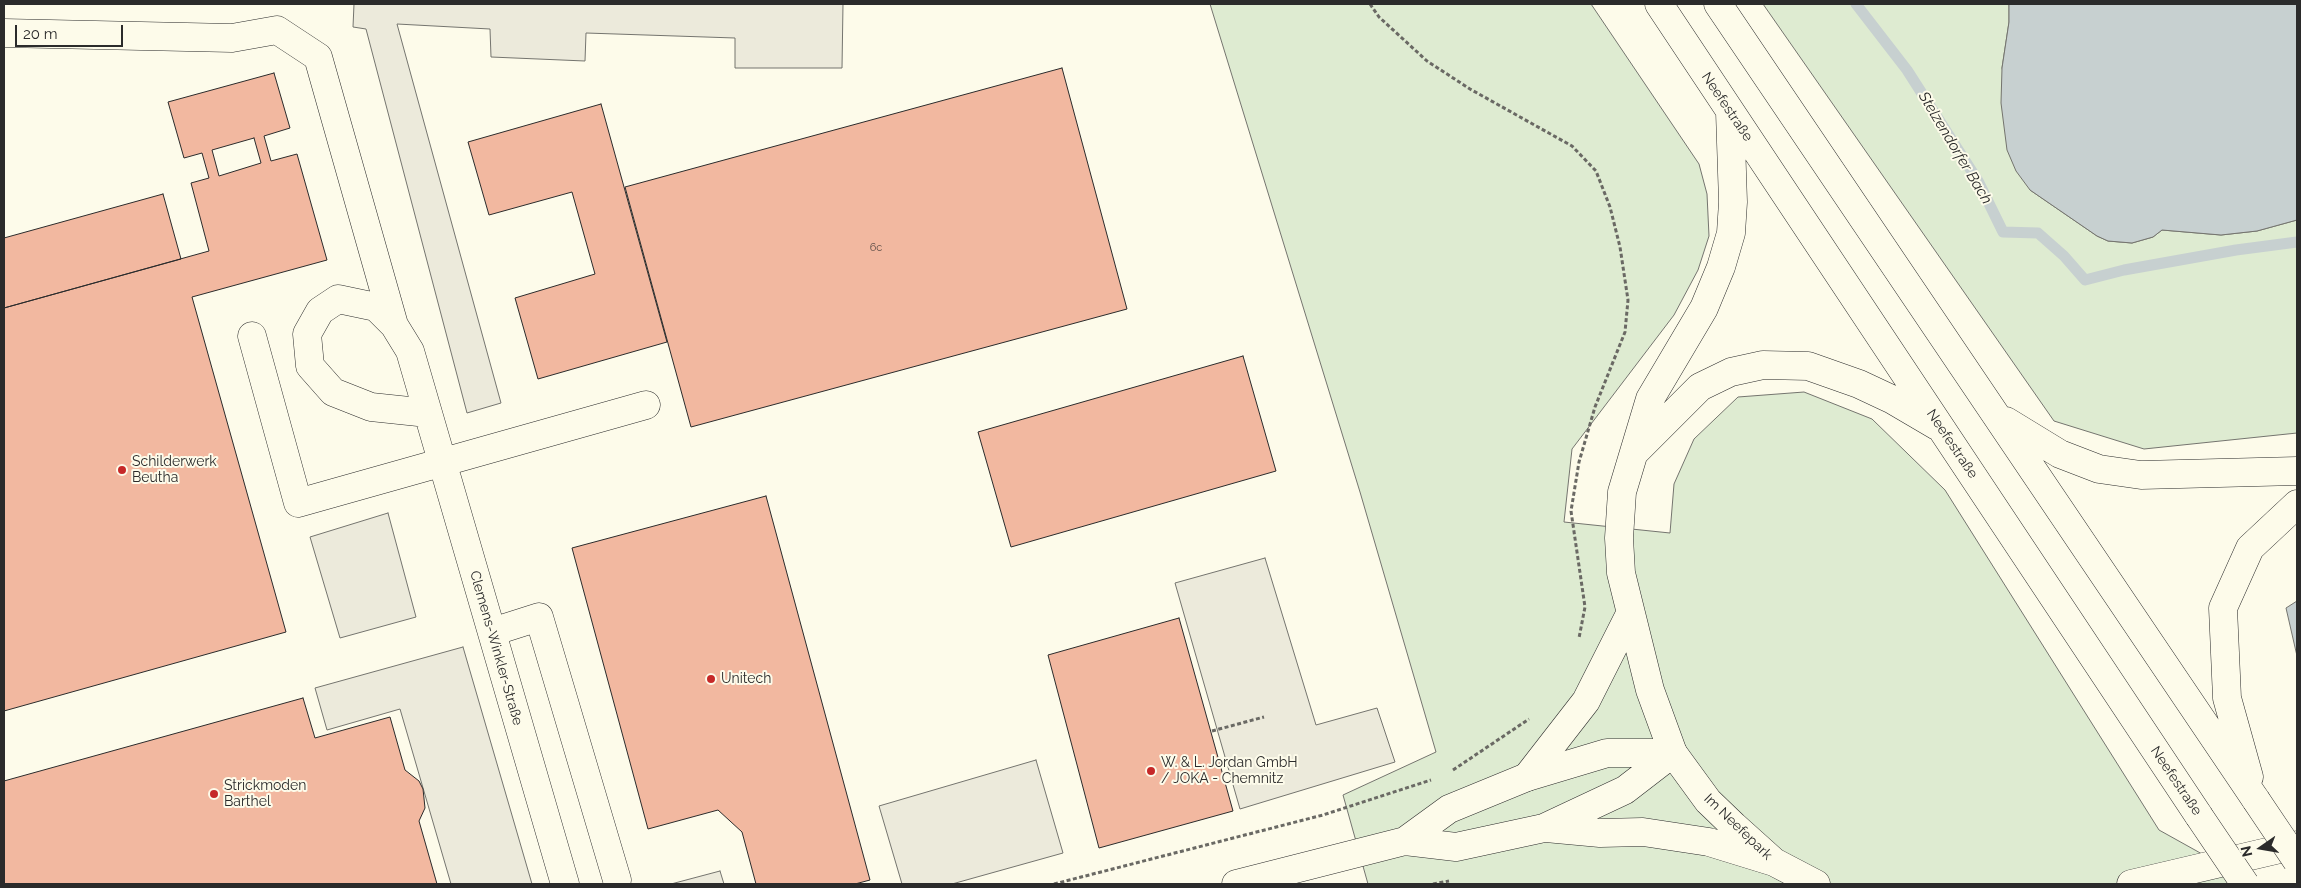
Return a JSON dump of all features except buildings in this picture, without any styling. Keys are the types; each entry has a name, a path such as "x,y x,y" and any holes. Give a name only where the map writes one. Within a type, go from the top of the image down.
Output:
{"main road":[{"name":"Neefestraße","path":"1658,4 2245,884"},
{"path":"1718,4 2297,861"},
{"path":"4,33 232,38 277,30 318,57 394,325"},
{"name":"Im Neefepark","path":"1730,112 1732,202 1730,233 1721,267 1704,308 1650,398 1622,492 1619,538 1621,572 1650,690 1673,753 1708,801 1774,862 1816,884"},
{"name":"Clemens-Winkler-Straße","path":"428,413 371,407 333,392 310,366 307,334 320,311 338,299 376,307 394,325 410,351 565,884"},
{"path":"252,336 298,503 646,405"},
{"path":"1634,453 1700,387 1731,372 1763,365 1808,366 1860,384 1891,399 1943,430"},
{"path":"1996,415 2060,454 2099,469 2141,475 2297,471"},
{"path":"2256,800 2227,698 2223,608 2250,548 2297,504"},
{"path":"1527,777 1586,701 1630,614"},
{"path":"492,632 540,617 617,880"},
{"path":"1405,841 1449,809 1527,777 1607,753 1673,753"},
{"path":"1236,884 1405,841 1456,847 1544,828 1625,790 1673,753"},
{"path":"1544,828 1600,833 1643,832 1709,842 1774,862"},
{"path":"2131,884 2297,845"}],"path":[{"path":"1370,4 1379,17 1427,61 1470,89 1572,146 1596,171 1610,206 1620,247 1628,300 1625,332 1595,407 1580,462 1571,511 1585,607 1578,643"},
{"path":"1452,771 1536,714"},
{"path":"1212,732 1264,717"},
{"path":"1054,884 1322,815 1435,779"},
{"path":"1433,884 1452,880"}],"green space":[{"path":"1210,4 1591,4 1699,164 1707,194 1709,236 1698,270 1674,315 1572,449 1564,522 1670,533 1674,484 1694,439 1738,397 1804,392 1872,419 1945,490 2159,830 2256,884 1368,884 1343,795 1436,752 1360,492"},
{"path":"1763,4 2009,4 2009,22 2002,68 2030,190 2097,236 2108,241 2132,243 2153,237 2162,230 2221,235 2257,231 2297,220 2297,433 2144,449 2054,421"}],"shaded area":[{"path":"354,4 843,4 842,68 735,68 735,38 586,33 585,61 491,57 490,29 397,24 501,403 467,413 366,29 353,27"},
{"path":"2009,4 2297,4 2297,220 2257,231 2221,235 2162,230 2153,237 2132,243 2108,241 2097,236 2030,190 2016,171 2007,150 2001,103 2002,68 2009,22"},
{"path":"388,513 416,617 340,638 310,537"},
{"path":"1265,558 1316,725 1377,708 1395,762 1240,809 1175,583"},
{"path":"2297,601 2297,656 2286,608"},
{"path":"463,647 532,884 451,884 400,709 327,730 315,688"},
{"path":"1036,760 1063,853 952,884 902,884 879,806"},
{"path":"720,871 724,884 671,884"}],"waterway":[{"name":"Stelzendorfer Bach","path":"1856,4 1907,70 1978,181 2003,232 2038,233 2064,256 2085,280 2124,270 2236,250 2297,242"}],"place":[{"name":"Schilderwerk Beutha","path":"122,470"},
{"name":"Unitech","path":"711,679"},
{"name":"W. & L. Jordan GmbH / JOKA - Chemnitz","path":"1151,771"},
{"name":"Strickmoden Barthel","path":"214,794"}]}
